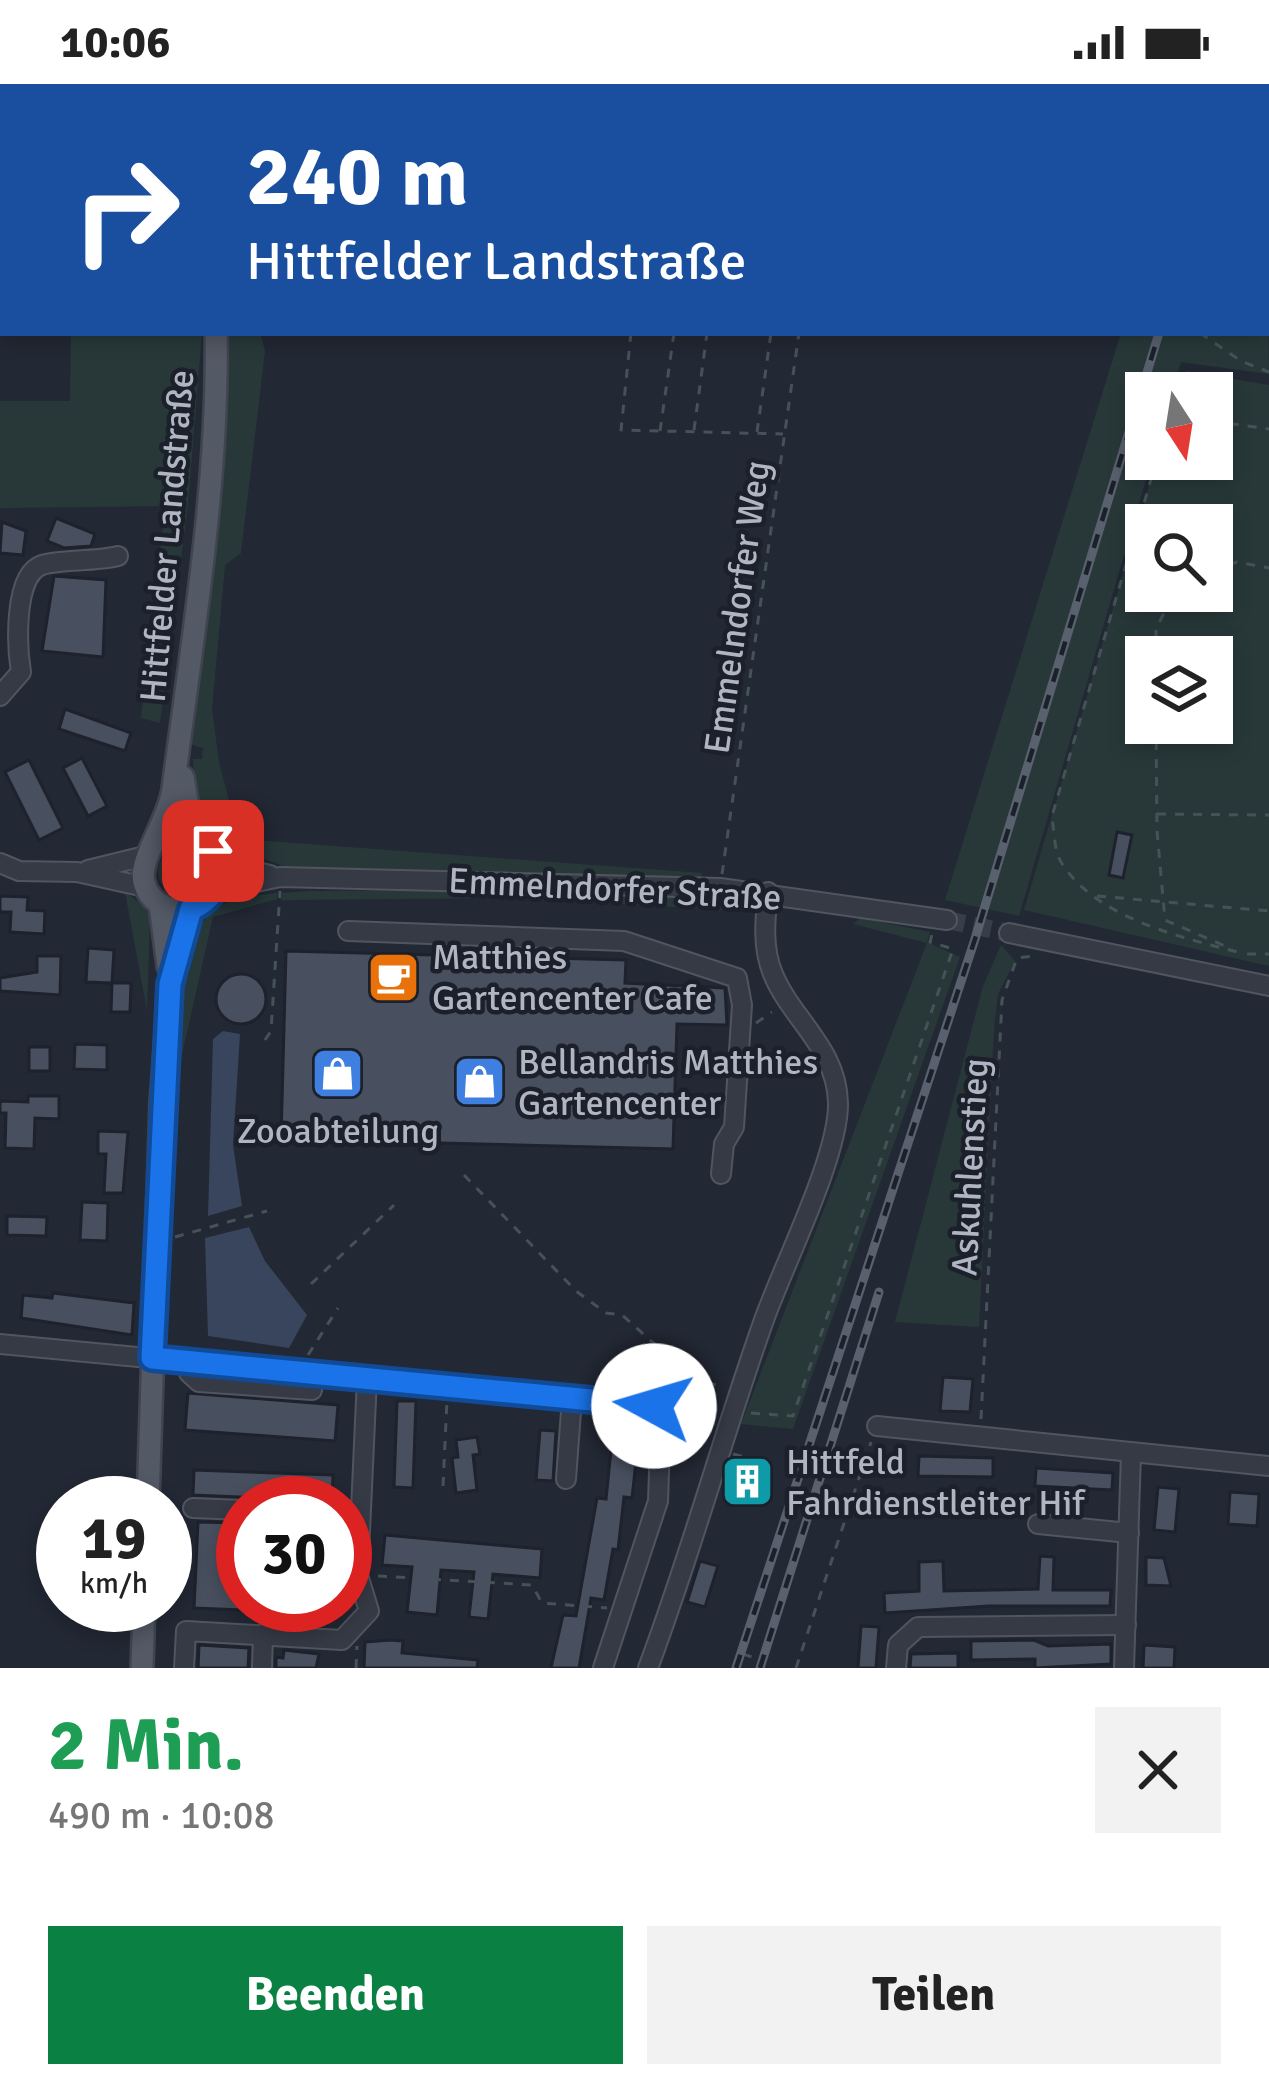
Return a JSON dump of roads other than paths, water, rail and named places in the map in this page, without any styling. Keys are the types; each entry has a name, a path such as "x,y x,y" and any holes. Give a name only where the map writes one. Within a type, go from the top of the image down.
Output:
{"main road":[{"name":"Hittfelder Landstraße","path":"145,887 152,848 171,811 211,447 216,336"},
{"name":"Hittfelder Landstraße","path":"179,746 193,836"},
{"path":"152,848 193,836 204,842 218,863 214,891 191,909 170,984"},
{"path":"145,887 160,905 170,984 149,1476"},
{"path":"160,905 191,909"},
{"path":"142,1668 143,1632"}],"street":[{"path":"0,696 21,672 21,607 32,573 42,565 77,565 118,556"},
{"path":"77,872 152,848"},
{"path":"0,863 19,871 77,872 145,887"},
{"name":"Emmelndorfer Straße","path":"218,863 280,878 768,892 940,924"},
{"name":"Emmelndorfer Straße","path":"214,891 280,878"},
{"path":"648,1668 733,1411 831,1140 838,1104 830,1066 814,1031 789,1000 766,947 768,892"},
{"path":"348,931 624,941 736,978 742,1005 736,1037 734,1127 724,1144 722,1174"},
{"path":"1010,933 1269,986"},
{"path":"0,1344 189,1361 189,1373 199,1382 312,1390 306,1372 654,1406 661,1415 658,1501 603,1668"},
{"path":"357,1476 367,1378"},
{"path":"566,1479 572,1398"},
{"path":"877,1426 1269,1466"},
{"path":"1124,1668 1131,1453"},
{"path":"193,1508 216,1509"},
{"path":"1038,1524 1130,1533"},
{"path":"896,1668 898,1646 918,1627 1126,1625"},
{"path":"184,1668 185,1631 342,1640 349,1632"},
{"path":"262,1668 263,1634"}],"water":[{"path":"223,1031 240,1034 233,1145 242,1206 208,1216 213,1039"},
{"path":"249,1227 265,1261 307,1315 289,1348 208,1336 205,1238"}],"tunnel":[{"path":"947,920 1009,933"}],"railway":[{"path":"736,1668 975,939 1158,336"},
{"path":"760,1668 879,1292"}],"place":[{"name":"Matthies Gartencenter Cafe","path":"393,977"},
{"name":"Zooabteilung","path":"338,1074"},
{"name":"Bellandris Matthies Gartencenter","path":"479,1082"},
{"name":"Hittfeld Fahrdienstleiter Hif","path":"747,1482"}]}
